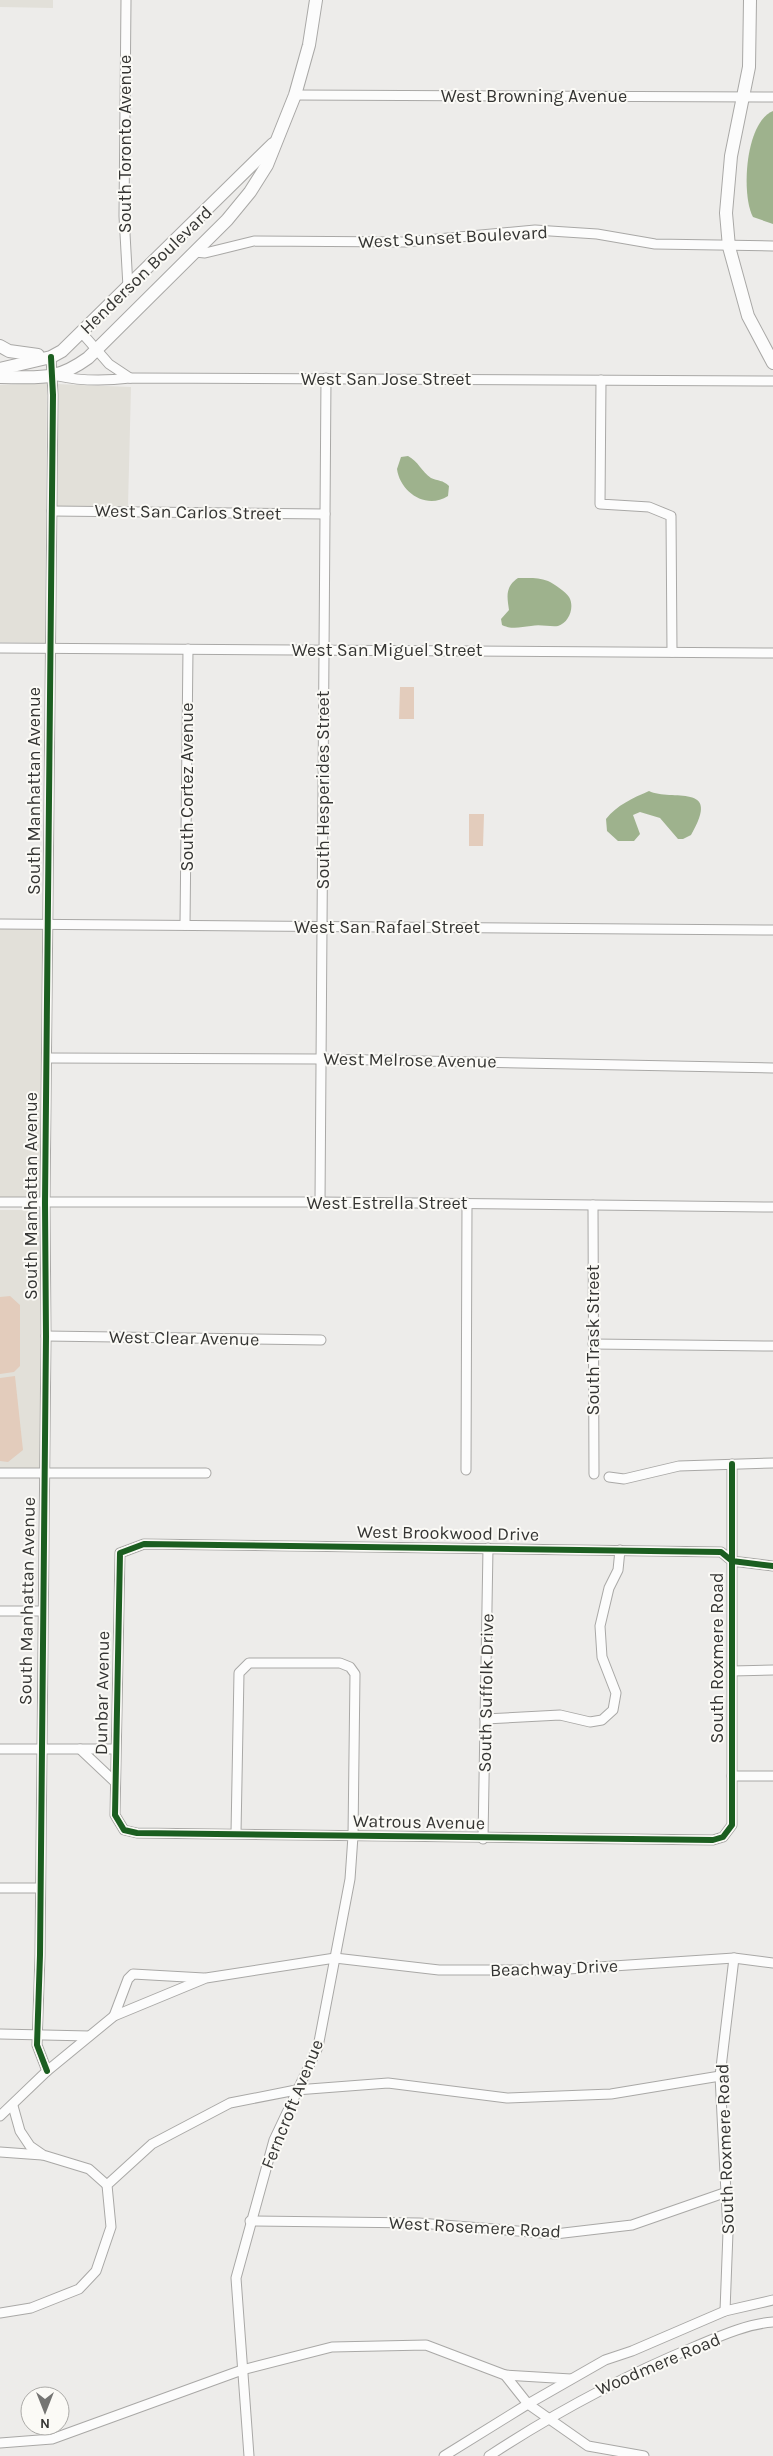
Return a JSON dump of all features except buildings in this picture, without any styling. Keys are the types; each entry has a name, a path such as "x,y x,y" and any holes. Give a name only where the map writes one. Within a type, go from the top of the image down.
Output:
{"street":[{"name":"South Toronto Avenue","path":"126,0 124,216 128,287"},
{"name":"Henderson Boulevard","path":"55,377 74,369 98,350 250,192 267,165 295,95 309,45 316,0"},
{"path":"750,0 749,67 728,187 726,213 729,246 748,316 773,364"},
{"name":"West Browning Avenue","path":"295,95 773,97"},
{"name":"Henderson Boulevard","path":"0,369 50,357 62,351 275,142"},
{"name":"West Sunset Boulevard","path":"194,252 205,252 254,241 405,242 535,230 597,234 655,244 773,246"},
{"path":"180,237 194,252"},
{"path":"82,333 116,371 130,378"},
{"path":"0,346 9,351 50,357"},
{"name":"South Manhattan Avenue","path":"47,2071 37,2045 46,1336 45,1203 50,648 55,377 50,357"},
{"name":"West San Jose Street","path":"0,377 116,380 130,378 326,378 773,381"},
{"name":"South Hesperides Street","path":"320,1202 326,378"},
{"path":"602,380 600,504 649,507 671,516 672,652"},
{"name":"West San Carlos Street","path":"52,511 325,514"},
{"name":"West San Miguel Street","path":"0,648 773,653"},
{"name":"South Cortez Avenue","path":"185,925 188,649"},
{"name":"West San Rafael Street","path":"0,924 773,930"},
{"name":"West Melrose Avenue","path":"47,1058 321,1058 773,1068"},
{"name":"West Estrella Street","path":"0,1202 320,1202 773,1207"},
{"path":"466,1470 467,1204"},
{"name":"South Trask Street","path":"593,1205 594,1474"},
{"name":"West Clear Avenue","path":"46,1336 321,1340"},
{"path":"593,1344 773,1346"},
{"path":"609,1477 624,1479 679,1466 773,1462"},
{"name":"South Roxmere Road","path":"713,1840 723,1837 732,1824 732,1464"},
{"path":"0,1473 206,1473"},
{"name":"West Brookwood Drive","path":"120,1553 144,1544 721,1552 732,1561 773,1566"},
{"name":"South Suffolk Drive","path":"483,1838 488,1548"},
{"path":"485,1719 560,1715 590,1722 602,1720 614,1710 616,1693 602,1657 600,1626 609,1588 618,1570 620,1550"},
{"name":"Dunbar Avenue","path":"120,1553 115,1816 124,1830"},
{"path":"0,1611 42,1611"},
{"name":"Ferncroft Avenue","path":"236,1833 239,1673 250,1663 340,1663 350,1667 355,1674 353,1836 350,1879 318,2047 274,2140 250,2221 236,2278 249,2456"},
{"name":"South Roxmere Road","path":"732,1670 773,1670"},
{"path":"0,1749 115,1749"},
{"path":"80,1749 115,1782"},
{"path":"732,1776 773,1776"},
{"name":"Watrous Avenue","path":"124,1830 137,1833 713,1840"},
{"path":"0,1888 40,1888"},
{"name":"Beachway Drive","path":"206,1978 335,1958 439,1970 553,1970 734,1958 773,1963"},
{"name":"South Roxmere Road","path":"725,2311 728,2232 724,2193 720,2076 734,1958"},
{"path":"114,2016 128,1979 133,1974 206,1978"},
{"path":"0,2116 13,2106 47,2071 114,2016 206,1978"},
{"path":"0,2034 88,2036"},
{"path":"107,2184 152,2144 230,2103 296,2090 388,2083 507,2098 611,2094 720,2076"},
{"path":"13,2106 24,2139 42,2155"},
{"path":"0,2152 42,2155 89,2170 107,2184 111,2227 96,2271 79,2288 31,2308 0,2313"},
{"name":"West Rosemere Road","path":"250,2221 419,2223 555,2234 632,2225 724,2193"},
{"name":"Woodmere Road","path":"444,2456 528,2404 605,2360 632,2351 725,2311 773,2300"},
{"name":"Woodmere Road","path":"490,2456 547,2418 591,2393 661,2360 717,2338 773,2322"},
{"path":"0,2443 52,2439 242,2370 332,2347 426,2345 505,2375 528,2404 588,2446 644,2456"},
{"name":"Woodmere Road","path":"505,2375 572,2378"}],"shaded area":[{"path":"0,0 53,0 53,8 0,7"},
{"path":"773,111 773,224 753,217 749,207 747,177 751,144 756,129 764,118"},
{"path":"47,383 45,643 0,642 0,385"},
{"path":"56,384 131,387 128,506 57,506"},
{"path":"408,456 431,478 449,486 448,496 440,500 423,500 415,496 403,485 397,469 401,457"},
{"path":"518,578 548,581 565,593 571,601 571,610 565,622 558,626 538,625 513,628 502,625 501,619 509,610 509,588"},
{"path":"400,687 414,687 414,719 399,719"},
{"path":"649,791 658,794 690,797 698,800 701,807 699,818 691,835 678,839 660,818 640,812 633,815 640,834 634,841 618,841 607,831 606,819 610,814 626,802"},
{"path":"469,814 484,814 483,846 469,846"},
{"path":"0,924 48,925 45,1203 0,1202"},
{"path":"0,1210 39,1210 42,1468 0,1468"},
{"path":"10,1296 20,1305 20,1366 14,1372 0,1374 0,1297"},
{"path":"15,1376 23,1450 8,1462 0,1461 0,1378"}],"cycle path":[{"path":"47,2071 37,2045 40,1955 46,1336 45,1203 53,395 51,357"},
{"path":"732,1464 732,1825 723,1837 713,1840 137,1833 124,1830 115,1815 120,1553 144,1544 721,1552 732,1561 773,1566"}]}
